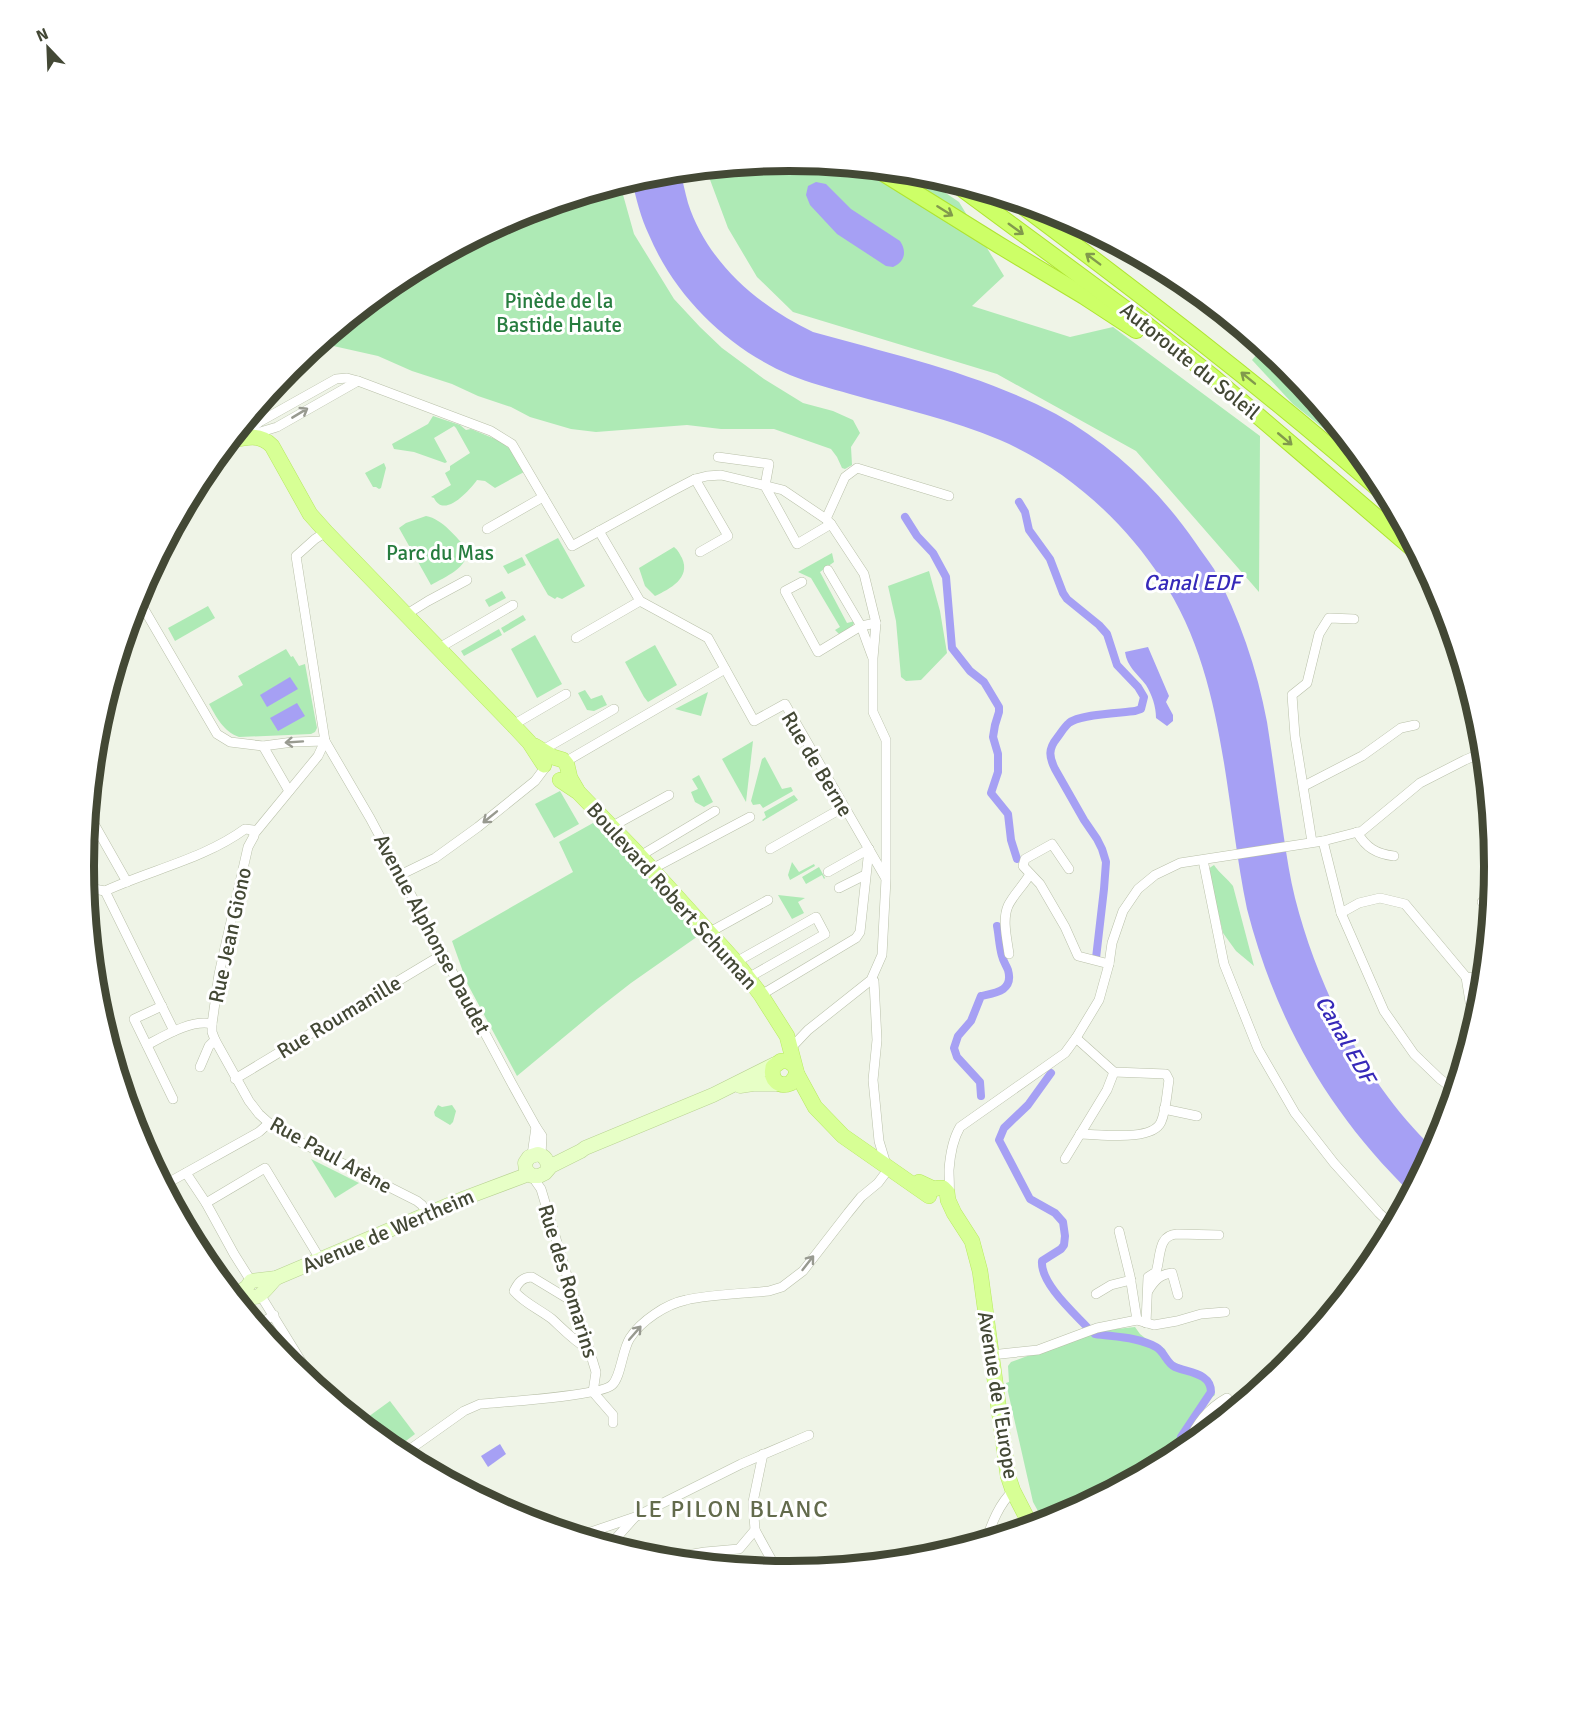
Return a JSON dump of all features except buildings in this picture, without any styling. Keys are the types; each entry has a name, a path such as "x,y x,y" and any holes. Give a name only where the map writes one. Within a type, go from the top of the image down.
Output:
{"highway":[{"path":"893,179 1084,296 1142,334 1199,378 1214,378"},
{"name":"Autoroute du Soleil","path":"970,195 1148,326 1214,378 1402,540"},
{"name":"Autoroute du Soleil","path":"1039,218 1152,302 1250,380 1366,478"}],"main road":[{"name":"Boulevard Robert Schuman","path":"251,431 272,446 310,514 513,725 549,766 578,792 640,856 736,962 761,995 786,1039 795,1070"},
{"name":"Boulevard Robert Schuman","path":"251,431 280,446 324,528"},
{"path":"776,1063 788,1061 795,1070 791,1083 781,1084 772,1075 776,1063 786,1039"},
{"name":"Avenue de l'Europe","path":"795,1070 815,1107"},
{"name":"Avenue de l'Europe","path":"781,1084 815,1107 843,1136 858,1147 939,1196 972,1241 980,1271 1008,1476 1027,1519"}],"street":[{"path":"251,431 261,421 336,379 347,378 491,431 512,444 572,546 695,479 707,476 721,475 783,490 829,521 864,574 876,623 873,658 873,712 886,740 886,879 882,955 871,980 808,1030 786,1039"},
{"path":"251,431 277,427 358,381"},
{"path":"718,457 769,464 765,486 797,544 829,521 845,477 857,468 949,496"},
{"path":"695,479 728,536 700,552"},
{"path":"487,529 543,497"},
{"path":"95,889 105,891 229,840 248,837 318,756 325,741 296,556 324,528"},
{"path":"549,766 725,669 708,638 640,601 599,531"},
{"path":"828,570 861,626 873,658"},
{"path":"407,614 467,580"},
{"path":"802,582 784,591 818,652 861,626 876,623"},
{"path":"576,638 640,601"},
{"path":"439,648 513,606"},
{"path":"144,609 217,734 230,742 262,746 325,741"},
{"path":"1312,842 1306,816 1304,786 1295,736 1292,695 1307,684 1319,634 1329,618 1354,620"},
{"name":"Rue de Berne","path":"725,669 754,721 785,704 886,879"},
{"path":"513,725 566,694"},
{"path":"400,875 435,858 478,827 614,709"},
{"path":"1304,786 1362,756 1401,728 1415,725"},
{"name":"Avenue Alphonse Daudet","path":"325,741 370,818 542,1136 537,1169"},
{"path":"262,746 289,791"},
{"path":"939,1196 950,1184 949,1172 954,1140 960,1127 1065,1053 1076,1038 1099,1000 1112,943 1123,911 1138,889 1155,875 1180,863 1323,841 1362,831 1420,783 1476,756"},
{"path":"611,827 669,795"},
{"path":"770,849 844,807"},
{"path":"640,856 715,811"},
{"path":"652,869 750,817"},
{"path":"96,827 127,882"},
{"path":"828,872 880,848 886,832"},
{"path":"1357,832 1367,846 1380,854 1395,856"},
{"name":"Rue Jean Giono","path":"212,1024 219,974 248,837"},
{"path":"1323,841 1341,913 1384,1011 1414,1054 1449,1086"},
{"path":"1069,869 1052,844 1025,859 1023,866 1040,884 1065,927 1078,956 1109,964"},
{"path":"761,995 856,938 860,932 865,875 870,852"},
{"path":"1203,860 1224,964 1258,1049 1295,1113 1334,1163 1387,1220"},
{"path":"1009,954 1005,919 1007,911 1009,904 1030,874"},
{"path":"838,888 865,875"},
{"path":"105,891 174,1031"},
{"path":"1341,913 1359,903 1380,898 1405,904 1466,977 1470,1002"},
{"path":"710,932 768,900"},
{"path":"736,962 816,917 825,934 748,978"},
{"name":"Rue Roumanille","path":"235,1079 443,954"},
{"path":"1466,977 1475,978"},
{"path":"411,1449 464,1411 480,1404 592,1392 612,1385 617,1377 625,1346 632,1335 664,1308 685,1300 769,1291 782,1287 802,1270 854,1205 878,1183 883,1162 873,1080 877,1040 874,981"},
{"path":"162,1006 134,1019 173,1099"},
{"path":"147,1045 174,1031 198,1023 212,1024"},
{"name":"Rue Paul Arène","path":"212,1024 215,1041 235,1079 259,1114 268,1123 302,1143 417,1201 422,1204 428,1214"},
{"path":"1076,1038 1114,1072 1166,1074 1170,1080 1161,1122 1155,1131 1140,1135 1080,1134"},
{"path":"200,1067 209,1046 215,1041"},
{"name":"Avenue de Wertheim","path":"250,1290 723,1090 776,1063"},
{"path":"1065,1159 1107,1090 1114,1072"},
{"name":"Avenue de Wertheim","path":"723,1090 753,1084 781,1084"},
{"path":"1164,1109 1197,1116"},
{"path":"171,1181 259,1132 268,1123"},
{"path":"206,1203 265,1168 320,1259"},
{"name":"Rue des Romarins","path":"537,1169 596,1372"},
{"path":"939,1196 949,1172"},
{"path":"186,1173 206,1203 234,1254 250,1290 274,1315 301,1359"},
{"path":"1119,1231 1142,1321"},
{"path":"1142,1321 1148,1277 1156,1272 1159,1264 1158,1253 1165,1238 1171,1234 1219,1235"},
{"path":"1147,1293 1159,1277 1164,1273 1172,1273 1178,1295"},
{"path":"575,1303 532,1277 519,1282 514,1291 520,1298 588,1349"},
{"path":"1096,1294 1111,1285 1131,1280"},
{"path":"991,1355 1038,1350 1097,1328 1142,1321 1154,1325 1177,1322 1201,1314 1225,1312"},
{"path":"264,1321 274,1315"},
{"path":"592,1392 596,1372 612,1385"},
{"path":"592,1392 613,1415 613,1423"},
{"path":"1194,1431 1209,1410 1227,1398"},
{"path":"592,1532 635,1517 741,1464 809,1435"},
{"path":"763,1454 753,1502 755,1530 772,1561"},
{"path":"990,1531 999,1508 1013,1491"},
{"path":"616,1538 635,1517"},
{"path":"693,1554 739,1549 755,1530"}],"green space":[{"path":"744,172 835,172 925,184 937,187 959,202 1004,276 972,306 1070,337 1113,327 1260,436 1259,592 1136,451 997,374 793,312 757,277 728,228 709,176"},
{"name":"Pinède de la Bastide Haute","path":"622,192 634,234 674,299 700,327 722,348 764,379 803,403 833,411 853,420 860,433 851,447 852,465 845,469 842,468 831,449 774,429 721,429 687,425 596,432 571,429 530,417 511,407 412,371 378,356 329,345 403,288 482,243 566,208"},
{"path":"1258,353 1312,408 1339,441 1293,404 1252,360"},
{"path":"433,416 500,441 510,449 524,472 495,488 485,481 477,480 456,501 444,506 438,504 431,497 451,485 445,473 450,470 450,466 470,453 456,428 454,426 434,438 447,462 445,463 414,452 394,449 392,444 428,424"},
{"path":"384,463 386,468 379,489 373,487 365,473"},
{"name":"Parc du Mas","path":"426,516 444,525 468,549 467,556 460,567 431,585 399,528"},
{"path":"558,538 585,586 562,599 557,597 555,599 548,595 525,555"},
{"path":"674,547 682,558 684,571 678,582 655,596 645,586 639,568"},
{"path":"832,553 834,562 820,572 847,623 855,621 852,627 839,634 835,630 840,627 811,578 798,572"},
{"path":"522,557 526,565 508,574 503,566"},
{"path":"929,571 940,611 947,653 921,680 906,681 901,677 896,621 888,586"},
{"path":"502,591 506,598 489,607 485,600"},
{"path":"208,606 215,618 175,641 168,628"},
{"path":"523,615 526,620 504,633 501,628"},
{"path":"499,629 502,635 464,656 461,651"},
{"path":"535,635 562,684 537,698 511,649"},
{"path":"655,645 677,685 648,702 625,662"},
{"path":"286,649 299,666 305,664 317,728 315,732 239,737 233,734 221,724 209,704 243,685 238,676"},
{"path":"585,690 591,699 602,695 607,705 594,711 587,710 578,693"},
{"path":"708,692 701,716 675,709"},
{"path":"753,741 746,802 722,759"},
{"path":"765,757 782,789 791,787 793,791 763,808 760,804 753,805 751,801 762,759"},
{"path":"699,775 713,802 704,807 695,802 691,792 698,789 692,779"},
{"path":"560,791 579,824 554,838 535,804"},
{"path":"794,795 798,800 762,820 766,817 764,812"},
{"path":"593,823 701,934 631,983 517,1076 467,983 452,941 573,872 559,842"},
{"path":"792,862 799,872 814,864 815,866 790,880 788,875"},
{"path":"1214,865 1233,886 1254,966 1236,951 1223,933 1208,869"},
{"path":"819,867 825,878 822,875 806,884 802,877"},
{"path":"778,895 805,898 798,902 804,913 792,919"},
{"path":"438,1105 442,1107 452,1105 456,1111 450,1125 435,1116 434,1112"},
{"path":"311,1159 359,1183 335,1198"},
{"path":"1135,1327 1150,1342 1165,1349 1168,1359 1189,1369 1207,1382 1215,1395 1191,1423 1185,1438 1176,1444 1097,1489 1040,1514 1033,1502 1006,1383 1009,1382 1008,1366 1011,1362 1084,1335"},
{"path":"390,1401 415,1434 402,1444 368,1417"}],"water":[{"name":"Canal EDF","path":"682,180 688,203 697,224 721,263 737,280 773,309 813,332 968,377 1056,414 1077,426 1115,454 1150,487 1181,523 1214,569 1239,624 1252,663 1267,722 1295,898 1317,966 1331,1000 1366,1065 1409,1124 1427,1142 1405,1187 1355,1131 1330,1097 1309,1063 1273,989 1247,909 1220,738 1199,655 1182,616 1146,556 1129,535 1090,497 1047,465 1024,452 963,426 797,378 746,351 706,318 673,279 649,235 634,189"},
{"path":"816,182 826,184 851,209 900,241 904,256 900,262 893,267 886,266 837,234 810,205 806,195 808,186"},
{"path":"1148,647 1169,696 1166,702 1173,715 1173,721 1167,726 1156,718 1150,693 1126,657 1125,652"},
{"path":"290,677 298,689 267,707 260,695"},
{"path":"297,703 305,716 278,731 270,718"},
{"path":"500,1444 506,1454 488,1467 481,1456"}],"waterway":[{"path":"1019,502 1025,512 1029,530 1050,559 1063,593 1107,634 1117,665 1138,687 1144,697 1141,709 1135,711 1074,720 1064,728 1051,749 1055,769 1097,839 1106,862 1096,958"},
{"path":"905,517 917,536 933,553 946,577 952,648 970,671 984,682 999,707 993,737 998,754 998,772 991,793 1008,814 1011,840 1017,859"},
{"path":"981,1096 980,1082 957,1057 954,1048 958,1036 971,1021 981,996 1002,990 1008,982 1008,970 1003,960 997,926"},
{"path":"1051,1073 1028,1105 1004,1128 999,1140 1030,1199 1055,1213 1063,1222 1064,1245 1042,1261 1043,1270 1052,1288 1088,1328"},
{"path":"1095,1334 1142,1341 1159,1349 1172,1365 1203,1377 1207,1381 1211,1392 1180,1441"}],"district":[{"name":"LE PILON BLANC","path":"732,1509"}]}
